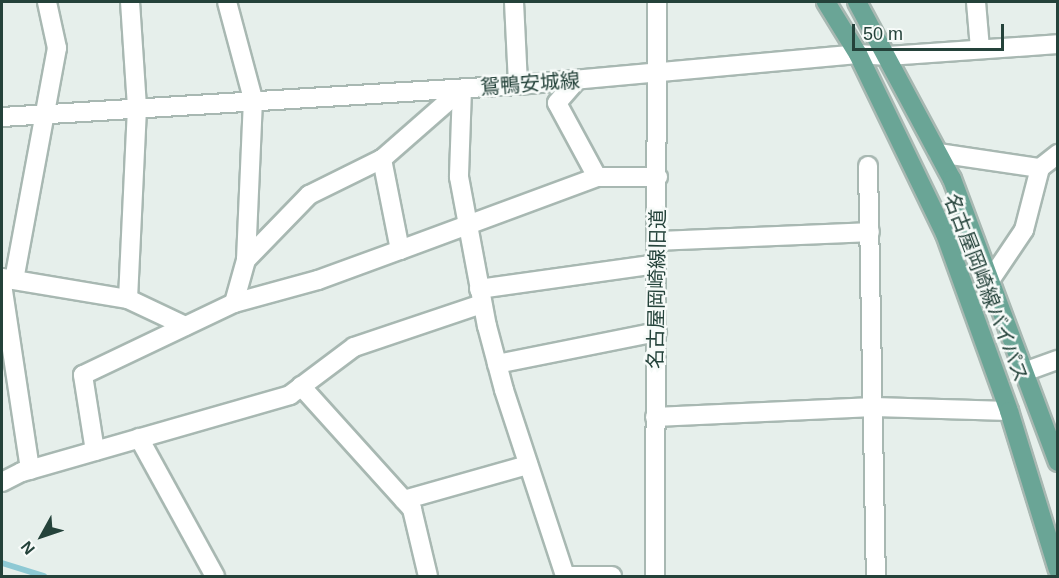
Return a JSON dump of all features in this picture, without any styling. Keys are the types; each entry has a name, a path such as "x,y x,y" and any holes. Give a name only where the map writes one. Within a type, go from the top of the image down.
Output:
{"main road":[{"name":"名古屋岡崎線バイパス","path":"826,2 858,54 945,234 1009,411 1058,570"},
{"name":"名古屋岡崎線バイパス","path":"857,2 938,153 991,279 1058,462"}],"street":[{"path":"30,470 6,281 57,48 47,2"},
{"path":"227,2 253,99 246,260 234,303"},
{"path":"514,2 518,85"},
{"name":"名古屋岡崎線旧道","path":"655,576 657,2"},
{"path":"976,2 980,49"},
{"path":"128,299 137,107 130,3"},
{"name":"鴛鴨安城線","path":"2,117 253,99 576,81 858,54 888,56 1058,44"},
{"path":"576,81 557,103 597,177"},
{"path":"246,260 309,195 382,159 462,89"},
{"path":"462,89 459,177 467,225 497,364 528,465 565,576 612,576"},
{"path":"938,153 1040,168"},
{"path":"991,279 1024,230 1040,168 1058,154"},
{"path":"382,159 400,250"},
{"path":"868,166 876,576"},
{"path":"95,451 83,375 234,303 318,280 597,177 658,177"},
{"path":"657,241 870,232"},
{"path":"2,482 30,470 290,394 354,347 481,297 656,264"},
{"path":"6,281 128,299 185,327"},
{"path":"497,364 657,332"},
{"path":"1026,371 1058,360"},
{"path":"301,386 412,509 428,576"},
{"path":"655,417 874,407 1009,411"},
{"path":"139,438 215,576"},
{"path":"404,500 528,465"}],"waterway":[{"path":"2,563 44,576"}]}
